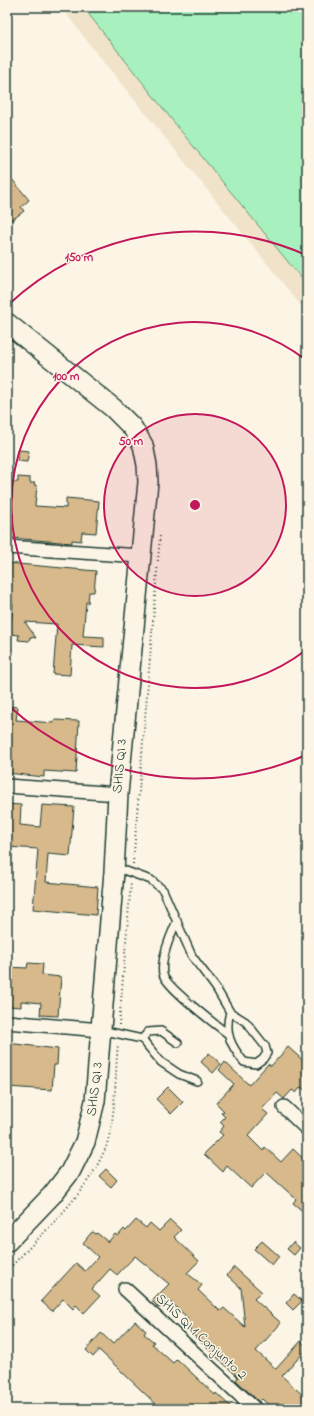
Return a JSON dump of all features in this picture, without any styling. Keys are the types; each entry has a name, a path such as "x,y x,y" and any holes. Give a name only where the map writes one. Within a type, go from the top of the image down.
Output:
{"street":[{"name":"SHIS QI 3","path":"7,324 113,408 132,427 143,444 147,464 148,482 118,794 114,867 95,1101 85,1142 70,1172 52,1195 7,1242"},
{"path":"7,547 140,556"},
{"path":"7,786 118,794"},
{"path":"7,1022 101,1030"},
{"path":"284,1107 307,1129"},
{"name":"SHIS QI 1 Conjunto 2","path":"125,1289 255,1409"}],"lane":[{"path":"114,867 132,872 157,884 167,898 192,956 216,988 230,1012 246,1022 265,1046 266,1053 264,1058 256,1064 244,1062 233,1048 228,1034 230,1012"},
{"path":"176,920 167,946 163,968 165,979 195,1007 228,1034"},
{"path":"101,1030 142,1039 161,1062 179,1074 196,1081"},
{"path":"142,1039 148,1032 161,1031 178,1043"}],"shaded area":[{"path":"61,7 307,7 307,313 94,50"}],"green space":[{"path":"83,7 307,7 307,285 180,130"}],"building":[{"path":"7,173 29,200 21,207 24,211 12,220 7,214"},
{"path":"19,450 29,451 27,462 17,461"},
{"path":"18,477 30,478 30,483 35,483 34,485 37,486 35,506 66,508 66,498 99,501 96,533 82,532 81,541 72,540 72,543 11,538 13,514 7,513 7,482 18,482"},
{"path":"7,563 96,571 94,592 89,592 88,603 86,602 83,636 104,637 104,647 72,645 70,675 53,674 57,624 25,622 36,638 30,637 29,641 18,640 19,635 10,634 13,604 7,604"},
{"path":"7,706 18,707 16,720 54,723 54,720 79,721 76,773 44,771 44,777 7,773"},
{"path":"7,804 21,805 20,825 40,827 42,805 74,807 70,856 48,854 46,882 98,887 96,915 33,909 38,849 7,847"},
{"path":"28,963 43,964 42,975 61,977 58,1016 40,1015 41,1003 21,1001 21,1007 7,1006 7,967 27,968"},
{"path":"7,1043 58,1049 57,1065 54,1065 52,1090 7,1087"},
{"path":"288,1047 307,1064 307,1092 301,1087 296,1093 292,1090 284,1099 277,1093 262,1109 268,1114 248,1136 263,1151 265,1147 281,1162 293,1149 307,1162 307,1215 293,1203 296,1199 266,1172 251,1188 227,1166 223,1172 204,1154 223,1135 219,1132 224,1126 220,1122 225,1117 221,1113 224,1111 216,1103 234,1084 219,1070 225,1062 249,1085 268,1064 271,1066"},
{"path":"209,1053 221,1064 213,1073 201,1062"},
{"path":"168,1087 183,1102 171,1114 156,1099"},
{"path":"106,1169 117,1180 111,1187 99,1176"},
{"path":"136,1220 146,1228 150,1223 159,1231 170,1220 181,1230 174,1237 199,1261 187,1273 202,1285 198,1290 220,1311 224,1308 245,1327 241,1288 227,1275 234,1267 262,1292 254,1299 281,1323 256,1351 276,1369 301,1341 307,1347 307,1349 282,1376 307,1399 307,1409 273,1409 262,1399 259,1402 236,1380 238,1377 190,1332 191,1330 183,1323 188,1318 169,1301 159,1308 152,1301 169,1284 135,1256 117,1275 110,1269 92,1289 100,1296 84,1313 76,1305 73,1309 63,1299 52,1311 41,1301 76,1263 85,1271 98,1257 83,1243 91,1233 97,1233 108,1242 115,1234 118,1236 124,1229 126,1231"},
{"path":"262,1241 279,1256 272,1265 254,1249"},
{"path":"293,1242 300,1248 294,1255 287,1249"},
{"path":"294,1294 302,1301 293,1310 286,1303"},
{"path":"135,1321 146,1331 144,1334 154,1342 152,1344 173,1363 177,1359 215,1395 216,1393 233,1409 161,1409 99,1350 93,1357 86,1350 101,1333 113,1344"}]}
